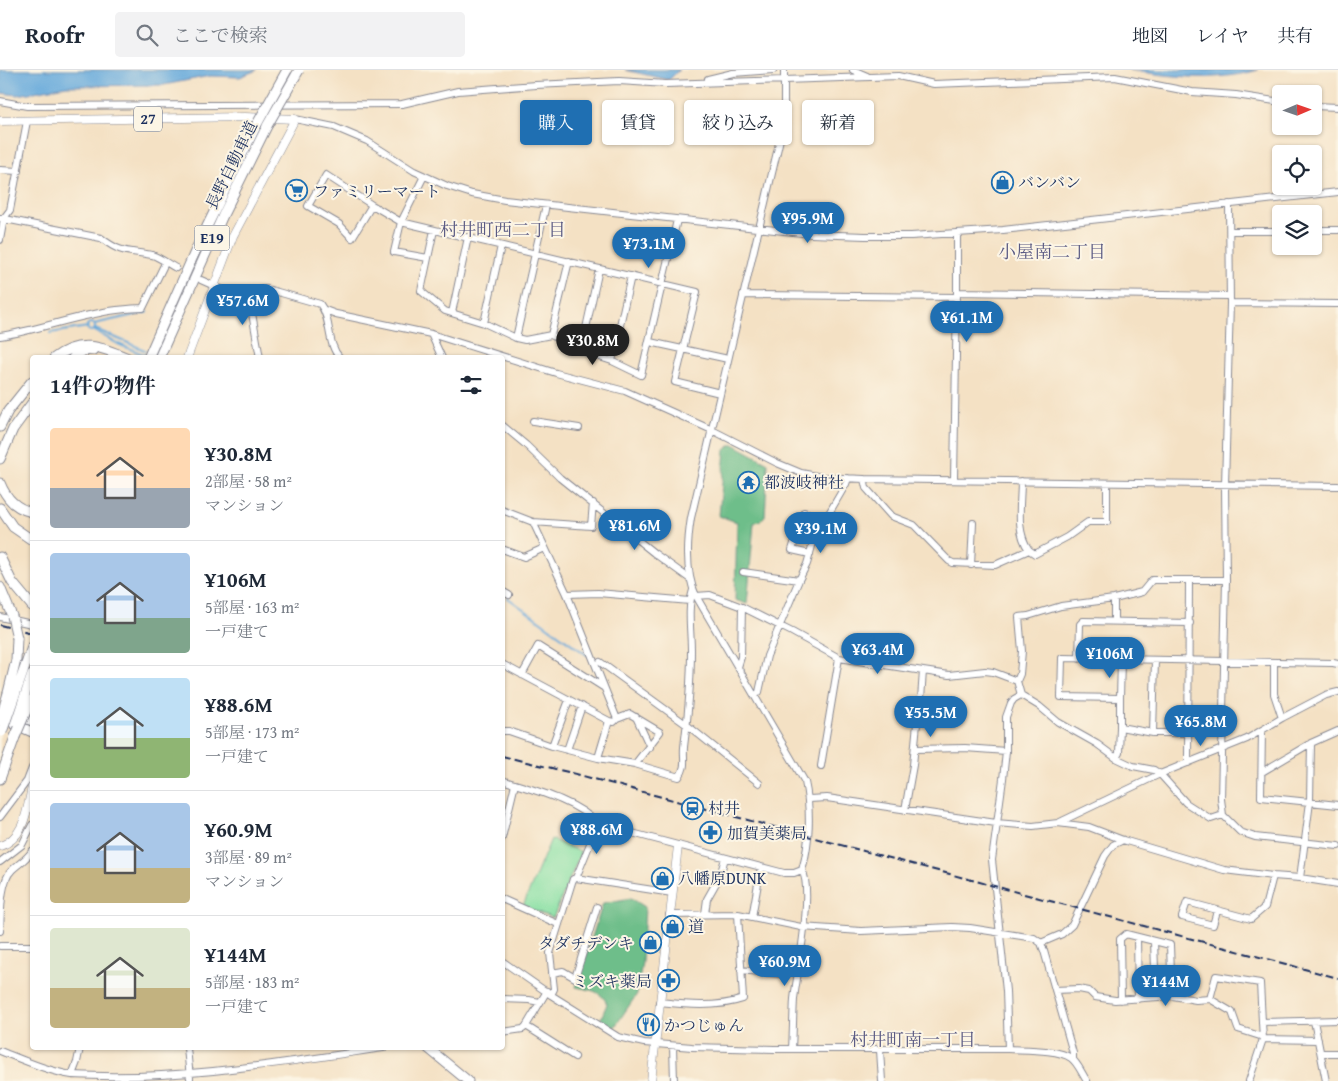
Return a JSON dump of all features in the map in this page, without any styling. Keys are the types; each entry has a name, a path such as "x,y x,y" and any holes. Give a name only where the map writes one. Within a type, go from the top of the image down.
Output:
{"highway":[{"name":"長野自動車道","path":"149,355 150,347 198,245 256,126 287,70"},
{"name":"長野自動車道","path":"162,355 190,287 267,126 299,70"},
{"path":"59,355 68,349 84,346 99,346 122,355"},
{"path":"143,355 150,347"},
{"path":"78,355 84,351 93,350 118,353"},
{"path":"0,428 11,406 30,383"},
{"path":"0,459 13,429 30,406"},
{"path":"0,483 5,494 14,504 30,511"},
{"path":"0,508 13,527 30,539"},
{"path":"0,557 12,582 30,604"},
{"path":"0,587 12,616 17,638 16,660 1,736"},
{"path":"30,652 8,694 0,720 30,728"},
{"path":"0,771 13,736 30,700"},
{"path":"0,707 30,727"},
{"path":"0,778 13,736"},
{"path":"430,1050 468,1081"}],"main road":[{"name":"27","path":"0,121 245,117 295,119"},
{"path":"188,355 233,236 295,119"},
{"path":"8,694 30,700"},
{"path":"0,846 11,841 20,829 30,794"},
{"path":"651,1081 678,846"}],"street":[{"path":"705,82 710,78 733,73 773,70"},
{"path":"853,70 868,76"},
{"path":"784,75 784,122 691,522 688,552 690,579 694,593 801,774 809,799 808,836 802,870 805,875 806,908 794,998 792,1049"},
{"path":"0,102 27,106 402,104 470,89 619,81 666,84 784,75 898,76 934,84 1115,77 1192,92 1236,95 1272,101"},
{"path":"1322,106 1338,107"},
{"path":"295,119 334,127 367,141 424,176 472,194 546,205 811,234 865,236 957,234 1338,192"},
{"path":"0,240 2,218 10,210 27,121"},
{"path":"0,170 18,171"},
{"path":"372,205 352,238 339,224 308,206 326,175 401,222 697,292 675,382 720,393"},
{"path":"424,176 401,222 394,252 428,258"},
{"path":"1230,204 1225,485 1226,580 1221,799 1223,815 1240,832 1255,837 1338,846"},
{"path":"516,338 546,205"},
{"path":"2,218 101,238 114,248 160,258 165,263 176,268"},
{"path":"434,230 421,291 445,311 484,323 516,338 525,340 552,335 581,351 612,361 641,374 677,220"},
{"path":"1231,231 1272,230"},
{"path":"1322,230 1338,230"},
{"path":"954,480 957,234"},
{"path":"452,313 468,237"},
{"path":"484,323 501,246"},
{"path":"552,335 569,261"},
{"path":"0,336 21,333 105,312 144,308 165,263"},
{"path":"581,351 599,269"},
{"path":"612,361 631,276"},
{"path":"201,280 230,293 267,289 320,304 325,310 332,343 338,355"},
{"path":"248,291 259,355"},
{"path":"743,295 957,295 1229,299 1338,304"},
{"path":"325,310 431,334 498,355"},
{"path":"431,334 441,355"},
{"path":"650,342 728,359"},
{"path":"505,357 625,391 712,430 776,463 812,476 864,479 1338,486"},
{"path":"533,421 579,428"},
{"path":"505,428 526,445 560,478 593,502 654,553 690,579"},
{"path":"755,696 759,692 767,656 807,564 814,539 848,478"},
{"path":"864,479 866,488 891,516 914,525 953,564 995,565 1030,550"},
{"path":"1021,481 1021,534 1030,550 1035,554 1067,538 1088,522 1107,522 1107,483"},
{"path":"505,511 533,522 591,526 593,502"},
{"path":"810,554 792,550 804,512 825,519"},
{"path":"533,522 567,594 617,719"},
{"path":"971,565 973,523"},
{"path":"505,550 524,557 544,548"},
{"path":"743,572 799,580"},
{"path":"1223,815 1211,819 1186,803 1160,774 1154,770 1133,766 1116,758 1097,744 1058,722 1039,706 1021,695 1017,681 1020,674 1022,651 1019,617 1061,606 1114,599 1142,592 1152,580 1226,580"},
{"path":"1188,763 1189,581"},
{"path":"505,593 509,596"},
{"path":"567,594 598,593 690,601"},
{"path":"505,731 567,750 598,758 636,764 679,777 684,770 691,650 690,601 694,593"},
{"path":"694,593 710,595 742,607 839,658 949,675 985,671 993,672 1017,681"},
{"path":"1114,599 1114,621"},
{"path":"738,667 741,657 742,607"},
{"path":"0,616 30,624"},
{"path":"1079,659 1080,624 1083,621 1190,623"},
{"path":"522,675 538,646 603,687"},
{"path":"821,766 839,658"},
{"path":"1120,698 1062,697 1062,658 1338,664"},
{"path":"1116,758 1119,753 1122,660"},
{"path":"1153,732 1155,660"},
{"path":"600,662 687,725 759,783"},
{"path":"1274,662 1274,694 1282,718"},
{"path":"505,666 609,721 614,722 630,714 635,715 660,732 636,764"},
{"path":"905,810 915,749 918,713 920,713 923,671"},
{"path":"1058,823 1160,774 1247,739 1326,695 1338,692"},
{"path":"1008,1049 1006,992 992,860 1006,751 1006,718 1011,703 1021,695"},
{"path":"552,746 569,700"},
{"path":"567,750 582,706"},
{"path":"920,713 963,715"},
{"path":"635,715 650,747"},
{"path":"598,758 609,721"},
{"path":"1120,727 1153,732 1187,733"},
{"path":"1262,730 1261,797 1338,805"},
{"path":"1262,772 1311,742 1338,731"},
{"path":"1300,878 1310,802 1311,742"},
{"path":"915,749 965,748 1006,751"},
{"path":"0,817 27,781 30,773"},
{"path":"505,781 566,802 592,817 598,824 784,873 794,873 802,870"},
{"path":"505,826 515,784"},
{"path":"809,799 827,798 996,823 1033,826 1058,823 1089,827 1122,840 1224,870 1338,884"},
{"path":"505,1032 523,1029 540,1002 554,989 550,953 573,879 576,878 598,824"},
{"path":"11,870 0,863 22,845 30,829"},
{"path":"1041,943 1062,934 1072,925 1105,856 1113,845 1122,840"},
{"path":"0,931 5,881 11,870 20,865 30,853"},
{"path":"705,914 707,899 720,876 725,858"},
{"path":"752,917 761,867"},
{"path":"1217,910 1212,925 1182,917 1186,902 1252,919 1265,907 1273,876"},
{"path":"576,878 672,893"},
{"path":"505,900 558,924"},
{"path":"552,973 563,971 575,978 596,907"},
{"path":"659,1002 685,1005 727,1004 743,999 738,914"},
{"path":"669,915 738,914 804,928 861,932 952,927 970,928 1026,935 1034,938 1041,943 1073,1058 1087,1081"},
{"path":"1120,1000 1120,939 1126,934 1170,945 1171,973 1155,973"},
{"path":"1137,937 1138,999"},
{"path":"1154,941 1156,997"},
{"path":"0,946 30,946"},
{"path":"505,963 618,1037 654,1044 792,1049 1008,1049 1065,1054 1073,1058"},
{"path":"741,970 779,974"},
{"path":"1210,999 1216,976 1260,983 1263,1038 1249,1081"},
{"path":"1055,990 1079,989 1089,991 1095,997 1120,1000 1173,996 1196,1000 1210,999 1232,1012 1238,1029 1263,1038 1318,1040"},
{"path":"505,999 540,1002"},
{"path":"1262,1022 1338,1020"},
{"path":"1314,1021 1322,1053 1326,1081"},
{"path":"526,1026 575,1057"},
{"path":"674,1046 674,1081"},
{"path":"72,1075 80,1050"},
{"path":"187,1050 190,1078"},
{"path":"0,1051 49,1072 130,1080 215,1078 371,1050"},
{"path":"880,1050 882,1081"},
{"path":"1322,1053 1338,1052"}],"green space":[{"path":"730,445 735,445 768,463 765,516 754,523 747,604 735,600 737,522 719,516 725,450"},
{"path":"551,839 581,852 553,918 523,906"},
{"path":"631,898 645,907 642,962 637,994 614,1028 599,1023 607,1004 605,999 594,991 576,987 603,903"}],"water":[{"path":"0,70 257,70 240,77 210,76 164,85 66,86 18,95 0,93"},
{"path":"625,70 679,70 669,80"},
{"path":"1129,70 1258,70 1226,76 1194,77 1161,75"}],"waterway":[{"path":"264,292 276,295"},
{"path":"217,300 247,295"},
{"path":"94,324 148,312"},
{"path":"91,323 95,327 91,331 87,327 91,323"},
{"path":"50,333 88,327"},
{"path":"95,329 147,351"},
{"path":"93,330 118,344 145,355"},
{"path":"508,598 587,655"}],"railway":[{"path":"0,625 30,632"},
{"path":"505,757 1338,978"}],"place":[{"name":"バンバン","path":"1002,182"},
{"name":"ファミリーマート","path":"297,191"},
{"name":"都波岐神社","path":"748,482"},
{"name":"村井","path":"692,808"},
{"name":"加賀美薬局","path":"711,833"},
{"name":"八幡原DUNK","path":"662,878"},
{"name":"道","path":"672,926"},
{"name":"タダチデンキ","path":"650,943"},
{"name":"ミズキ薬局","path":"668,981"},
{"name":"かつじゅん","path":"648,1025"}],"district":[{"name":"村井町西二丁目","path":"503,230"},
{"name":"小屋南二丁目","path":"1052,252"},
{"name":"村井町南一丁目","path":"913,1040"}]}
